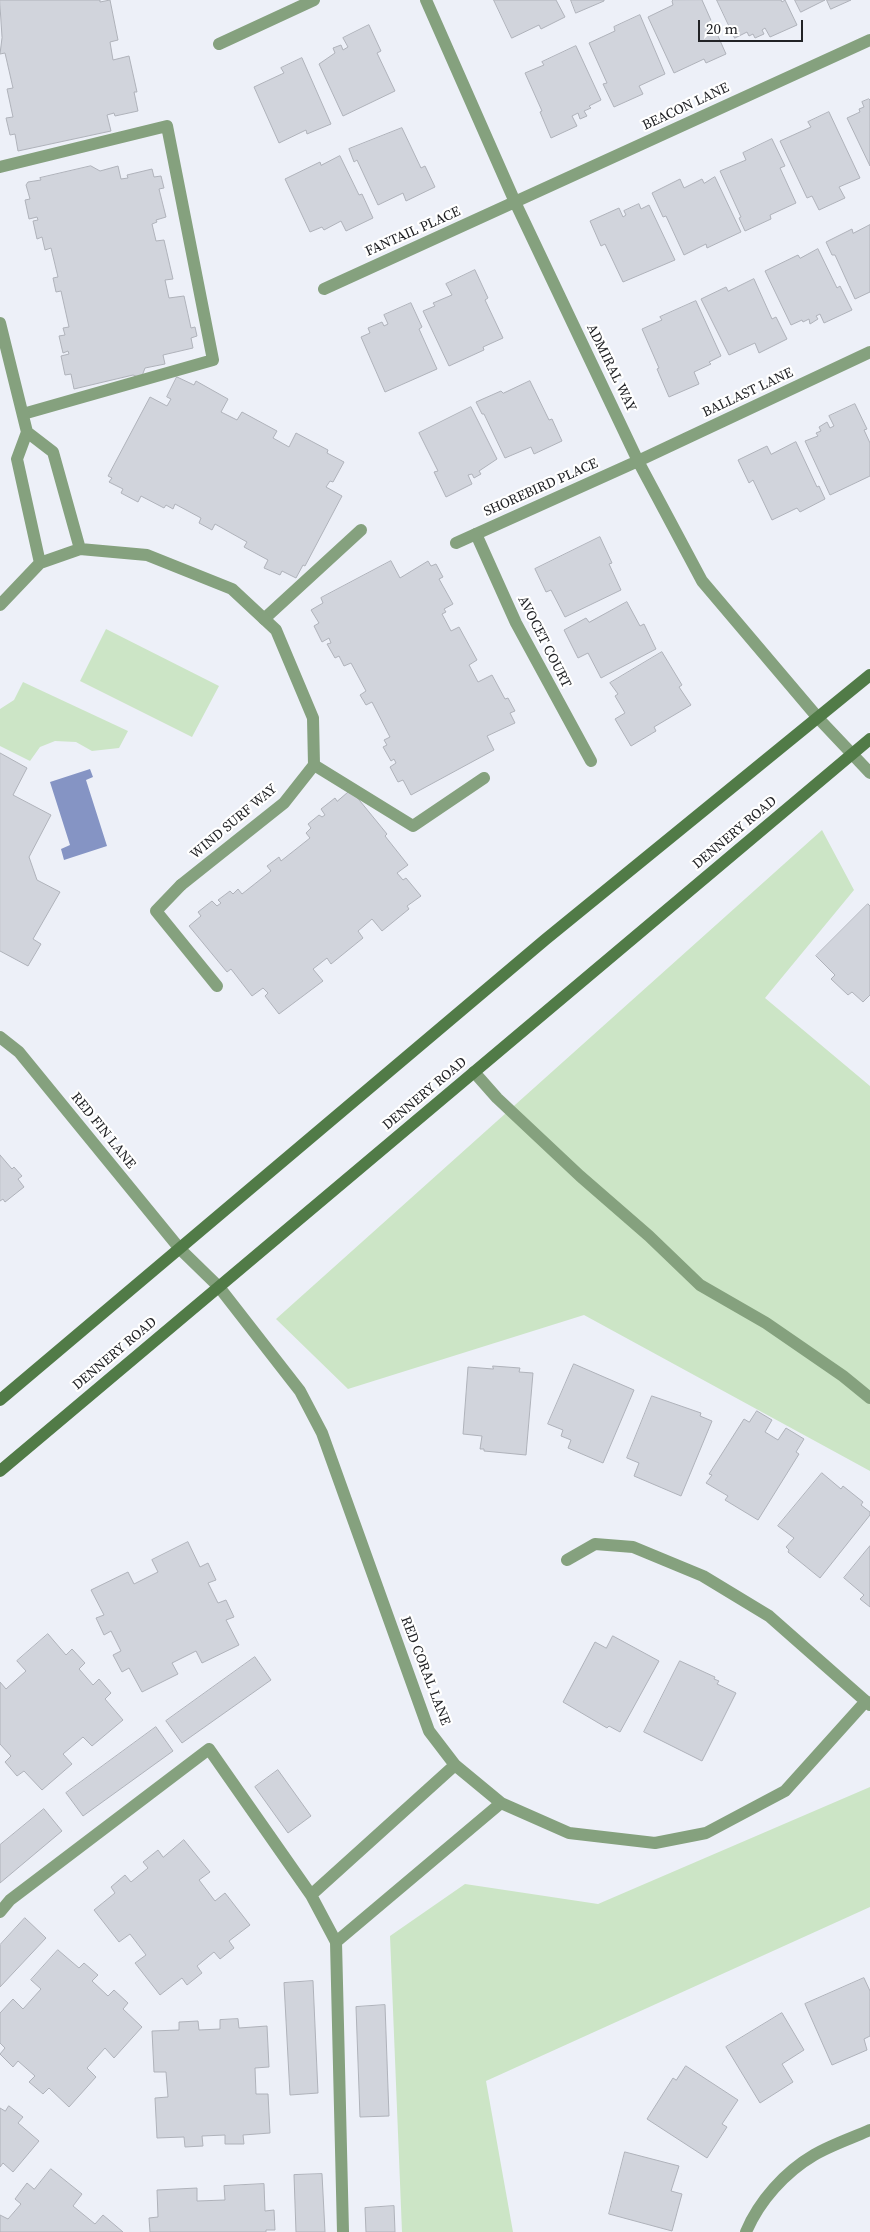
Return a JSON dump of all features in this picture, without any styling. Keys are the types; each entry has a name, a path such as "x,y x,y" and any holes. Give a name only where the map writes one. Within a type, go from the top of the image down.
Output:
{"street":[{"path":"219,44 314,0"},
{"name":"ADMIRAL WAY","path":"426,0 515,202 638,461 702,581 819,719 870,773"},
{"name":"BEACON LANE","path":"515,202 870,40"},
{"path":"0,167 167,126 213,360 22,414"},
{"name":"FANTAIL PLACE","path":"324,289 515,202"},
{"path":"0,323 27,432 17,458 40,563"},
{"name":"BALLAST LANE","path":"638,461 870,352"},
{"path":"27,432 53,452 80,549"},
{"name":"SHOREBIRD PLACE","path":"456,543 638,461"},
{"path":"264,619 361,530"},
{"name":"AVOCET COURT","path":"476,534 516,623 591,761"},
{"path":"0,605 40,563 80,549 147,555 232,589 276,630 312,718 314,765 413,826 484,778"},
{"path":"0,1400 546,939 819,719 870,675"},
{"name":"DENNERY ROAD","path":"0,1472 870,739"},
{"name":"WIND SURF WAY","path":"218,986 156,911 181,885 284,803 314,765"},
{"name":"RED FIN LANE","path":"0,1036 19,1052 180,1249"},
{"path":"474,1072 497,1098 700,1285 766,1324 843,1376 870,1398"},
{"name":"RED CORAL LANE","path":"180,1249 218,1287 300,1391 322,1433 429,1731 455,1765 502,1803 569,1833 655,1843 706,1833 785,1791 868,1703"},
{"path":"567,1560 595,1544 633,1547 703,1576 769,1616 868,1703"},
{"path":"0,1912 10,1900 209,1749 311,1895 336,1942 343,2232"},
{"path":"311,1895 455,1765"},
{"path":"336,1942 502,1803"},
{"path":"746,2232 762,2202 795,2168 814,2155 870,2130"}],"green space":[{"path":"106,629 219,686 192,737 80,681"},
{"path":"23,682 128,731 119,748 92,751 76,742 55,741 40,747 30,761 0,746 0,709 14,700"},
{"path":"822,830 854,890 765,998 870,1086 870,1471 584,1315 348,1389 276,1319"},
{"path":"870,1787 870,1907 486,2081 513,2232 402,2232 390,1936 465,1884 598,1904"}],"water":[{"path":"90,769 93,777 86,780 107,846 64,860 61,849 70,845 50,782"}],"building":[{"path":"0,0 100,0 100,2 110,0 118,40 110,42 113,60 129,56 137,92 134,92 138,111 115,116 114,113 107,115 111,131 18,151 15,134 10,135 6,118 13,117 7,89 13,88 5,53 0,54 2,38"},
{"path":"494,0 556,0 565,17 541,29 539,25 512,38"},
{"path":"571,0 604,0 604,1 576,13"},
{"path":"673,0 702,0 726,54 706,63 704,59 674,73 648,17 673,5"},
{"path":"717,0 781,0 782,2 785,0 797,25 770,37 765,28 762,30 764,34 755,38 753,34 749,36 747,32 735,38"},
{"path":"795,0 825,0 801,12"},
{"path":"827,0 851,0 831,9"},
{"path":"640,15 665,74 639,86 643,94 614,107 603,84 607,83 589,43 615,31 614,27"},
{"path":"369,25 381,51 377,53 395,91 343,116 319,64 335,53 333,48 341,45 343,50 348,47 343,38"},
{"path":"576,46 601,100 584,111 587,116 580,119 578,113 572,116 577,126 551,138 540,112 542,111 525,73 544,65 542,62"},
{"path":"302,58 331,124 307,134 306,130 279,143 254,87 284,73 281,68"},
{"path":"869,99 870,166 847,118 860,112 859,109 864,107 862,102"},
{"path":"829,112 860,178 839,187 845,198 819,210 812,196 807,198 780,141 811,127 808,122"},
{"path":"402,128 421,168 425,166 435,187 406,201 403,193 378,205 357,160 354,162 349,149"},
{"path":"772,139 785,166 780,168 796,203 770,215 771,219 745,231 739,218 741,217 720,171 746,160 743,153"},
{"path":"340,156 359,195 362,194 373,218 346,231 341,221 324,230 322,227 310,232 285,179 320,162 321,165"},
{"path":"91,166 100,171 118,166 121,179 128,178 127,175 152,169 154,177 161,176 164,188 159,189 166,217 156,220 157,222 152,224 156,241 164,240 173,279 165,280 169,298 184,296 191,328 195,327 197,336 191,338 193,348 163,355 165,364 145,368 142,376 133,375 74,389 71,374 65,375 61,356 69,354 68,351 63,353 59,336 65,335 63,328 69,327 61,291 56,292 53,278 58,277 51,248 45,250 42,237 37,239 33,221 38,220 37,217 29,219 25,200 30,199 26,185 28,182 41,180 40,178"},
{"path":"715,177 741,232 707,248 706,244 684,255 666,216 663,217 652,193 680,179 684,188 702,179 704,183"},
{"path":"639,204 641,209 649,205 675,260 623,282 605,244 601,246 590,221 619,208 623,217 626,215 624,211"},
{"path":"870,225 870,292 855,299 835,255 832,255 826,242 852,229 853,233"},
{"path":"818,249 837,288 840,286 852,310 824,323 820,314 816,316 818,319 810,324 809,319 791,325 765,271 798,255 800,258"},
{"path":"475,270 488,298 485,300 503,338 483,347 484,350 449,366 423,311 435,306 433,303 452,295 446,284"},
{"path":"754,279 772,319 776,317 787,339 759,353 755,343 729,355 701,299 726,287 728,291"},
{"path":"696,301 721,356 709,362 711,364 694,372 699,384 669,397 642,329 662,320 660,317"},
{"path":"411,303 422,327 419,329 437,369 385,392 361,337 370,333 368,328 382,322 384,326 388,324 384,315"},
{"path":"177,377 194,385 196,381 228,399 221,412 237,420 242,412 277,431 273,438 289,447 296,433 328,450 327,453 344,462 333,482 330,481 326,487 342,496 305,566 303,565 296,578 282,571 280,575 264,568 268,560 244,547 247,542 215,524 212,530 199,523 201,518 175,504 173,509 166,505 164,508 141,496 138,502 121,493 123,489 109,482 112,478 108,476 150,397 167,406 171,399 167,397"},
{"path":"530,381 549,420 552,419 562,441 534,454 531,447 505,458 484,414 482,414 476,402"},
{"path":"855,404 867,429 864,430 870,443 870,476 830,495 805,441 818,436 816,433 821,431 819,427 827,422 830,428 834,426 829,416"},
{"path":"471,407 497,459 479,471 481,474 474,478 472,474 468,475 472,484 446,497 434,472 438,471 419,433"},
{"path":"796,442 817,487 819,486 825,499 800,512 797,508 772,520 753,480 749,483 738,460 767,446 771,454"},
{"path":"600,537 612,563 609,564 621,590 565,617 551,590 546,592 535,569"},
{"path":"391,561 400,578 428,561 431,566 436,564 443,577 439,579 453,604 444,609 446,612 442,614 451,631 459,627 477,660 469,665 478,682 492,675 505,699 508,698 515,711 510,713 515,723 487,736 494,750 411,795 403,780 398,782 390,767 396,763 394,759 391,761 383,747 387,745 384,740 390,737 372,702 366,705 360,695 366,691 351,663 344,666 339,656 335,658 327,644 331,643 329,638 322,642 314,626 319,623 311,610 323,603 321,598"},
{"path":"627,602 640,626 644,624 656,649 601,678 588,653 578,658 564,630 586,618 589,622"},
{"path":"662,652 682,685 679,687 691,705 654,727 656,731 631,746 615,719 625,713 615,696 618,694 610,683"},
{"path":"0,753 27,768 13,795 51,815 29,857 37,880 60,892 33,939 41,944 28,966 0,951"},
{"path":"351,790 387,834 385,836 408,865 397,873 403,880 406,878 421,896 407,906 409,909 382,931 372,919 358,931 363,938 331,964 327,958 313,969 323,981 279,1014 265,996 268,993 263,988 252,996 231,969 227,972 189,926 201,916 198,912 212,901 217,906 221,903 218,900 230,891 233,894 238,889 242,894 271,871 267,866 279,857 281,861 310,838 306,833 311,828 308,824 319,815 322,817 325,815 321,809 335,798 337,801"},
{"path":"868,904 870,906 870,995 863,1002 852,992 848,995 831,979 835,975 816,956"},
{"path":"0,1155 12,1169 14,1167 22,1176 18,1179 24,1187 5,1202 3,1199 0,1201"},
{"path":"574,1364 634,1390 603,1463 568,1448 571,1440 561,1436 563,1430 548,1424"},
{"path":"493,1366 520,1368 519,1372 533,1373 526,1455 484,1451 484,1449 480,1449 482,1436 463,1434 468,1367 493,1369"},
{"path":"652,1396 701,1413 700,1416 712,1421 681,1496 634,1476 639,1463 627,1458"},
{"path":"757,1411 772,1420 765,1432 778,1440 786,1428 804,1439 796,1452 799,1454 758,1520 725,1500 728,1496 706,1483 712,1475 709,1474 744,1419 749,1422"},
{"path":"822,1473 841,1489 843,1486 863,1502 861,1505 870,1512 870,1515 820,1578 788,1552 789,1550 786,1547 794,1538 778,1526"},
{"path":"188,1542 200,1567 208,1563 216,1580 208,1583 218,1603 226,1600 234,1617 226,1620 239,1645 202,1663 196,1651 172,1663 178,1674 142,1692 129,1668 122,1672 113,1655 121,1651 111,1631 104,1635 96,1618 104,1615 91,1590 128,1572 134,1584 158,1572 152,1560"},
{"path":"870,1546 870,1607 860,1599 864,1595 844,1578"},
{"path":"48,1634 66,1655 72,1649 85,1663 79,1669 93,1685 99,1679 111,1693 105,1699 123,1720 92,1746 83,1737 63,1754 72,1764 42,1790 24,1771 17,1776 5,1762 11,1756 0,1744 0,1682 6,1689 26,1671 17,1661"},
{"path":"613,1636 659,1661 620,1732 609,1726 607,1728 563,1702 595,1642 606,1648"},
{"path":"255,1657 271,1680 182,1743 166,1721"},
{"path":"680,1661 715,1677 714,1679 719,1681 717,1684 736,1693 702,1761 644,1732"},
{"path":"156,1727 173,1751 83,1816 66,1793"},
{"path":"278,1770 311,1816 288,1833 255,1787"},
{"path":"44,1809 62,1831 0,1883 0,1845"},
{"path":"184,1840 210,1872 199,1880 215,1901 225,1893 250,1925 229,1941 234,1948 220,1959 214,1952 197,1966 202,1973 187,1985 182,1978 160,1995 135,1963 146,1955 130,1934 119,1942 94,1910 115,1893 111,1887 125,1875 131,1882 148,1868 143,1862 158,1850 163,1857"},
{"path":"25,1918 46,1938 0,1987 0,1945"},
{"path":"58,1950 79,1968 84,1963 98,1975 92,1981 108,1996 114,1990 128,2003 123,2009 142,2027 114,2058 105,2048 87,2068 96,2077 69,2107 49,2088 43,2094 29,2082 35,2076 18,2061 13,2067 0,2054 5,2048 0,2043 0,2013 13,1999 23,2009 41,1989 31,1980"},
{"path":"864,1978 870,1991 870,2036 864,2039 867,2050 832,2065 805,2004"},
{"path":"313,1981 318,2093 290,2095 284,1983"},
{"path":"385,2005 389,2116 360,2117 356,2007"},
{"path":"782,2013 804,2050 782,2064 793,2082 760,2103 726,2047"},
{"path":"238,2019 239,2028 267,2026 269,2067 255,2068 256,2094 268,2094 270,2133 243,2135 244,2144 225,2144 225,2135 202,2136 203,2146 185,2147 184,2137 157,2138 155,2098 168,2097 166,2072 154,2072 152,2031 179,2030 179,2022 198,2021 199,2030 220,2029 220,2020"},
{"path":"686,2066 738,2100 722,2124 727,2127 707,2158 647,2119 673,2078 676,2080"},
{"path":"9,2106 23,2117 18,2123 39,2141 13,2172 3,2163 0,2167 0,2108 5,2111"},
{"path":"625,2152 679,2166 671,2191 682,2194 672,2231 609,2214"},
{"path":"51,2169 82,2194 73,2206 95,2224 103,2215 123,2232 0,2232 0,2215 8,2219 21,2204 15,2199 27,2183 34,2189"},
{"path":"322,2174 325,2232 296,2232 294,2175"},
{"path":"264,2184 265,2211 274,2210 275,2230 266,2230 266,2232 150,2232 149,2218 158,2217 157,2190 197,2188 197,2201 225,2200 224,2186"},
{"path":"394,2206 395,2232 366,2232 365,2208"}]}
